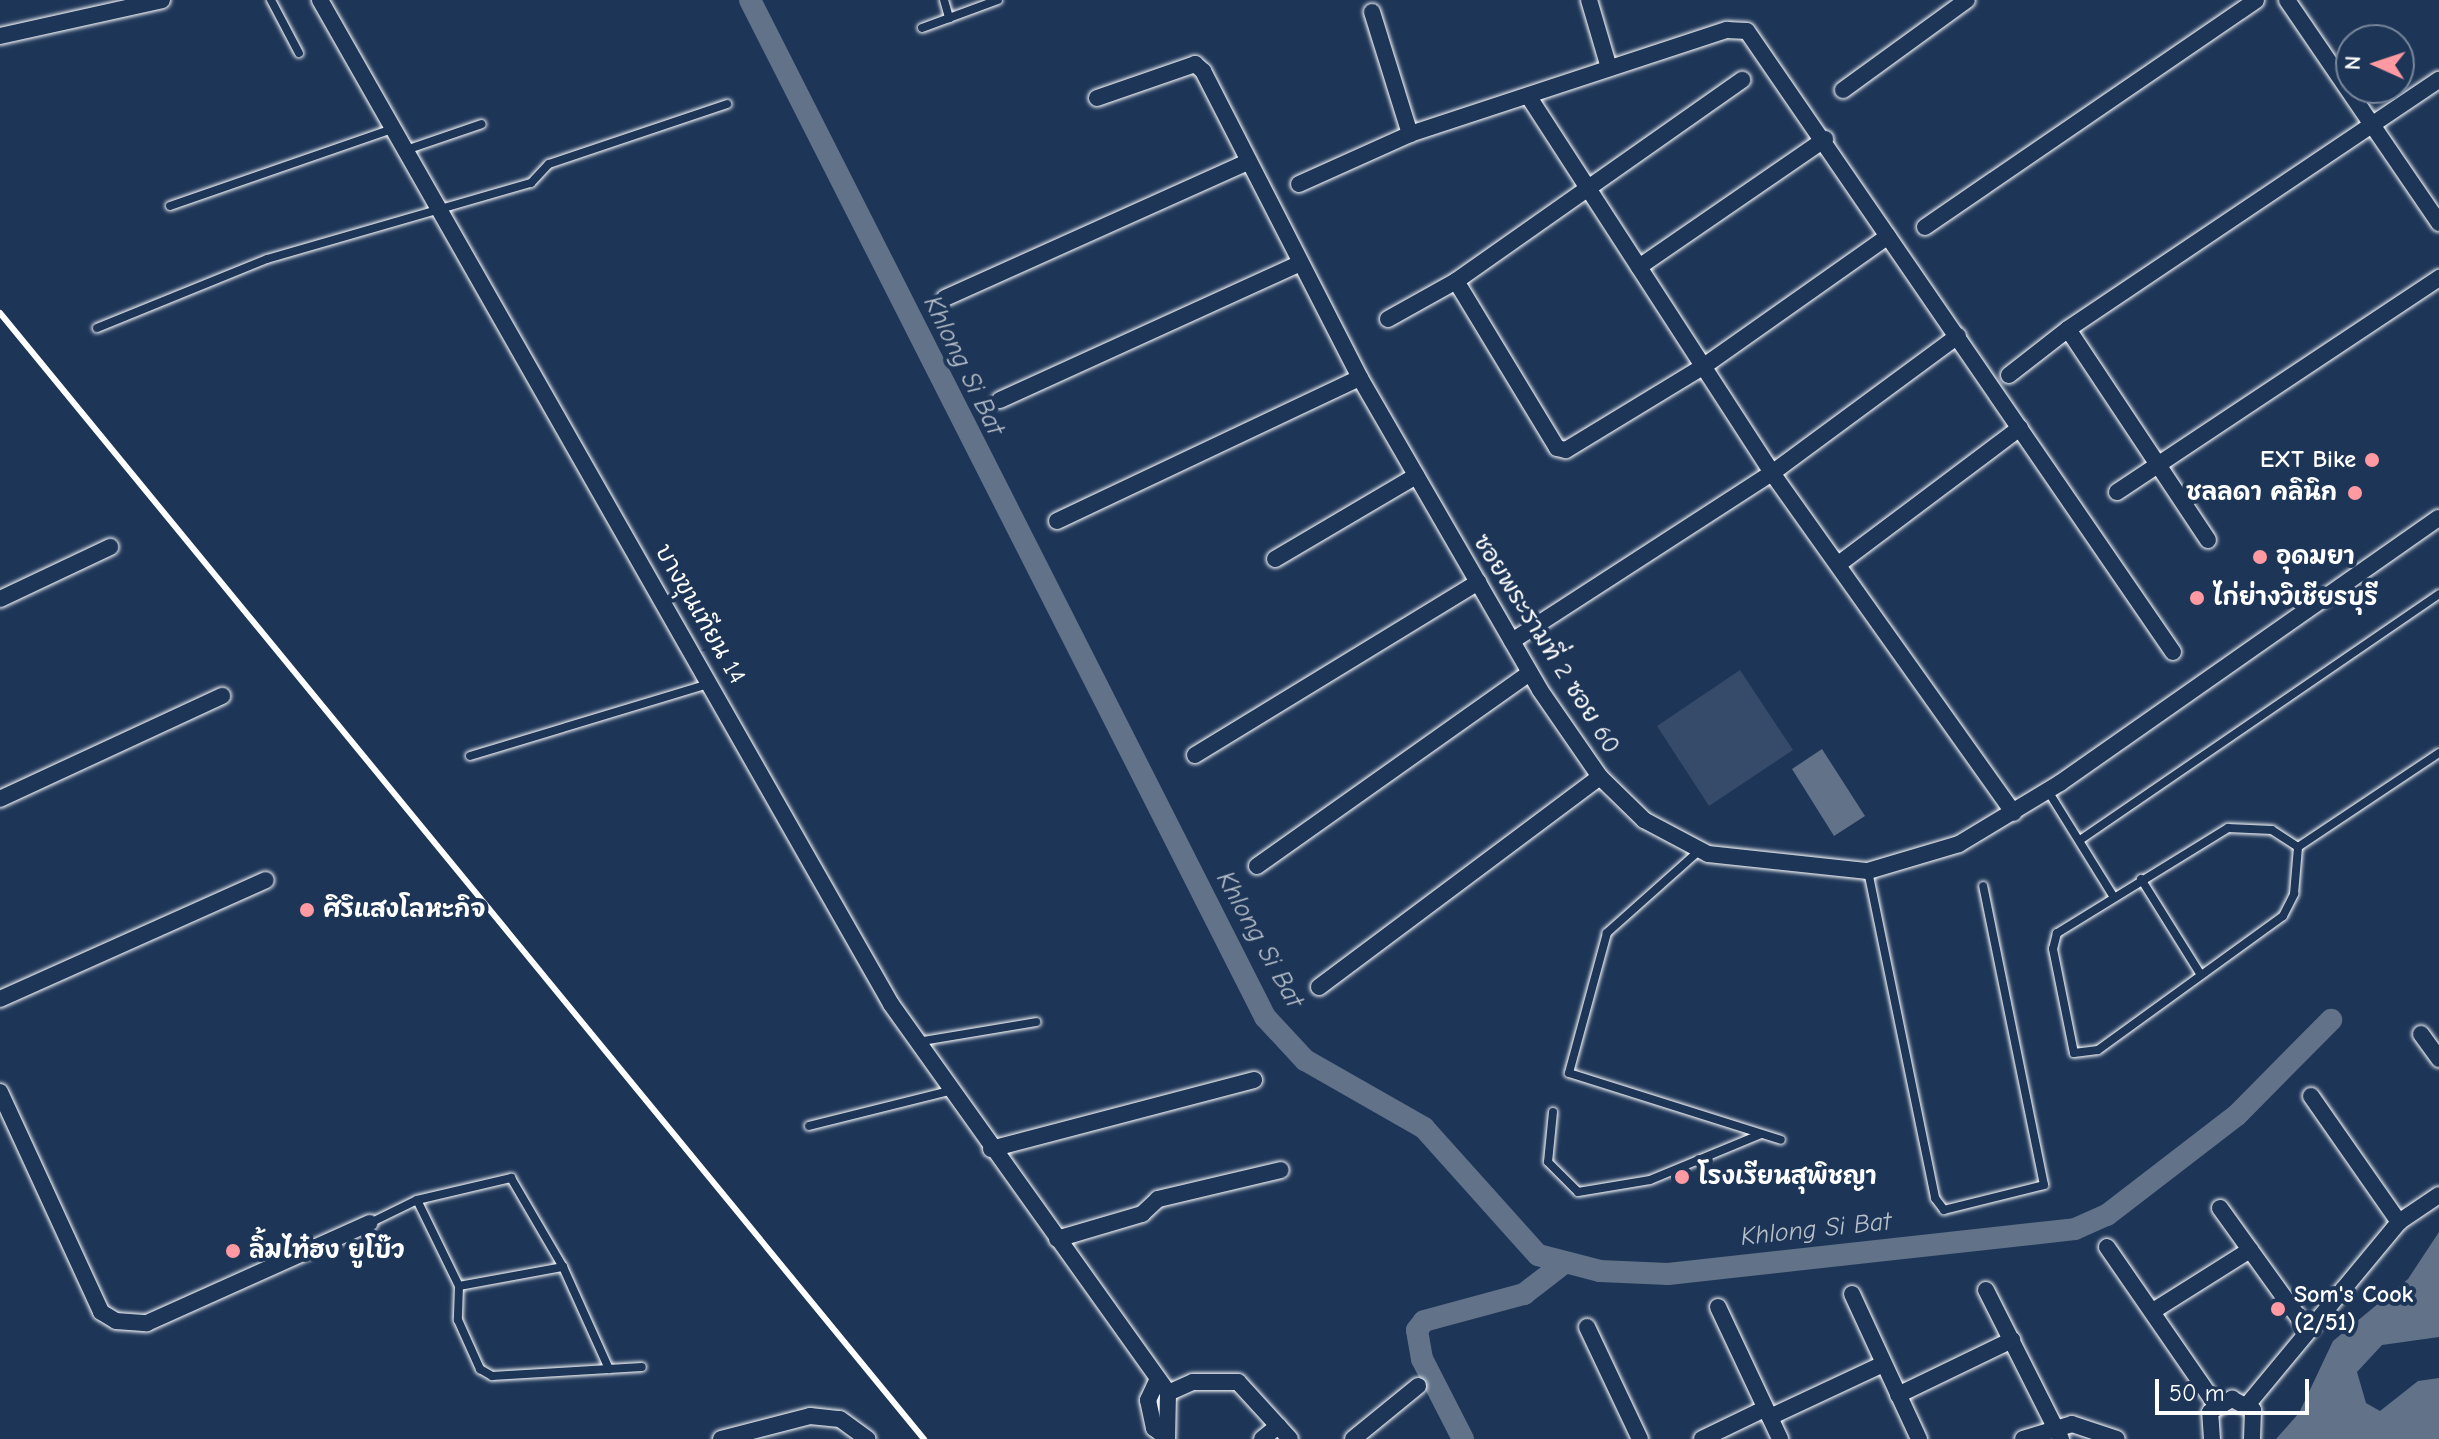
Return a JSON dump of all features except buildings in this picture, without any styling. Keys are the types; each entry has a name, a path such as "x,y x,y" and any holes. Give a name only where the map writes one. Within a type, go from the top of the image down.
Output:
{"street":[{"path":"0,36 162,0"},
{"name":"บางขุนเทียน 14","path":"320,0 389,130 713,683 916,1042 1143,1356 1159,1383"},
{"path":"1589,0 1609,68"},
{"path":"1843,90 1967,0"},
{"path":"1925,227 2256,0"},
{"path":"2287,0 2439,223"},
{"path":"1372,12 1410,134"},
{"path":"1299,184 1410,134 1727,30 1747,31 1825,139 2173,652"},
{"name":"ซอยพระรามที่ 2 ซอย 60","path":"1097,98 1195,64 1360,378 1530,673 1600,777 1644,820 1701,850 1773,865 1868,871 1959,844 2048,791 2439,518"},
{"path":"1388,319 1456,281 1742,80"},
{"path":"2009,375 2068,329 2439,80"},
{"path":"1529,97 1772,473 1840,563 2014,813"},
{"path":"1639,267 1825,139"},
{"path":"945,298 1248,162"},
{"path":"1456,281 1561,449 1704,366 1888,236"},
{"path":"1000,400 1299,264"},
{"path":"2117,492 2439,278"},
{"path":"2068,329 2208,540"},
{"path":"1512,641 1772,473 1958,336"},
{"path":"1057,521 1360,378"},
{"path":"1840,563 2020,428"},
{"path":"1275,559 1416,476"},
{"path":"0,599 110,547"},
{"path":"1195,755 1478,582"},
{"path":"1257,866 1530,673"},
{"path":"0,799 222,696"},
{"path":"1319,987 1600,777"},
{"path":"0,999 266,880"},
{"path":"2421,1034 2439,1059"},
{"path":"991,1149 1254,1080"},
{"path":"0,1092 101,1312 116,1321 159,1318 370,1223"},
{"path":"2311,1096 2399,1222"},
{"path":"1057,1239 1142,1214 1158,1199 1281,1170"},
{"path":"2248,1404 2307,1329 2399,1222 2439,1195"},
{"path":"2220,1208 2307,1329"},
{"path":"2107,1247 2216,1405"},
{"path":"2153,1311 2250,1250"},
{"path":"1986,1290 2058,1432"},
{"path":"1852,1294 1919,1439"},
{"path":"1718,1307 1780,1439"},
{"path":"1587,1327 1640,1439"},
{"path":"1898,1395 2012,1340"},
{"path":"1702,1439 1883,1364"},
{"path":"1167,1438 1173,1424 1159,1383 1238,1382 1290,1439"},
{"path":"1353,1439 1418,1386"},
{"path":"2210,1438 2207,1420 2216,1405 2232,1399 2248,1404 2257,1421 2252,1439"},
{"path":"721,1439 810,1416 840,1419 868,1439"},
{"path":"1262,1439 1278,1426"},
{"path":"2023,1439 2091,1426 2117,1439"}],"lane":[{"path":"271,0 299,53"},
{"path":"944,0 949,18"},
{"path":"922,28 998,0"},
{"path":"97,328 267,259 436,206 531,183 549,164 727,104"},
{"path":"403,151 482,124"},
{"path":"170,206 389,130"},
{"path":"2080,840 2439,594"},
{"path":"470,756 713,683"},
{"path":"2298,847 2439,753"},
{"path":"2048,791 2113,896"},
{"path":"2228,828 2272,830 2298,847 2294,894 2283,916 2098,1050 2074,1053 2054,936 2113,896 2228,828"},
{"path":"1701,850 1607,933 1568,1070 1781,1140"},
{"path":"1868,871 1935,1198 1944,1210 2044,1185 1983,886"},
{"path":"2141,879 2201,975"},
{"path":"916,1042 1036,1022"},
{"path":"809,1126 949,1091"},
{"path":"1553,1112 1548,1162 1578,1192 1650,1180 1761,1134"},
{"path":"370,1223 417,1200 511,1178 563,1267 609,1369"},
{"path":"417,1200 459,1286 458,1320 480,1369 492,1376 642,1367"},
{"path":"459,1286 563,1267"}],"shaded area":[{"path":"1740,670 1793,750 1709,806 1657,726"},
{"path":"1822,749 1865,816 1834,836 1792,769"},
{"path":"2439,1232 2439,1337 2382,1345 2357,1372 2366,1403 2380,1411 2418,1381 2439,1378 2439,1439 2276,1439 2299,1413 2333,1341 2408,1279"}],"waterway":[{"name":"Khlong Si Bat","path":"750,0 1265,1017 1305,1060 1424,1128 1538,1255 1600,1271 1668,1274 2075,1229 2107,1215 2237,1115 2331,1020"},
{"path":"1463,1439 1422,1359 1417,1330 1424,1321 1524,1294 1563,1264"}],"railway":[{"path":"0,313 924,1439"}],"place":[{"name":"EXT Bike","path":"2372,460"},
{"name":"ชลลดา คลินิก","path":"2355,493"},
{"name":"อุดมยา","path":"2260,557"},
{"name":"ไก่ย่างวิเชียรบุรี","path":"2197,598"},
{"name":"ศิริแสงโลหะกิจ","path":"307,910"},
{"name":"โรงเรียนสุพิชญา","path":"1682,1177"},
{"name":"ลิ้มไท๋ฮง ยูโบ๊ว","path":"233,1251"},
{"name":"Som's Cook (2/51)","path":"2278,1309"}]}
